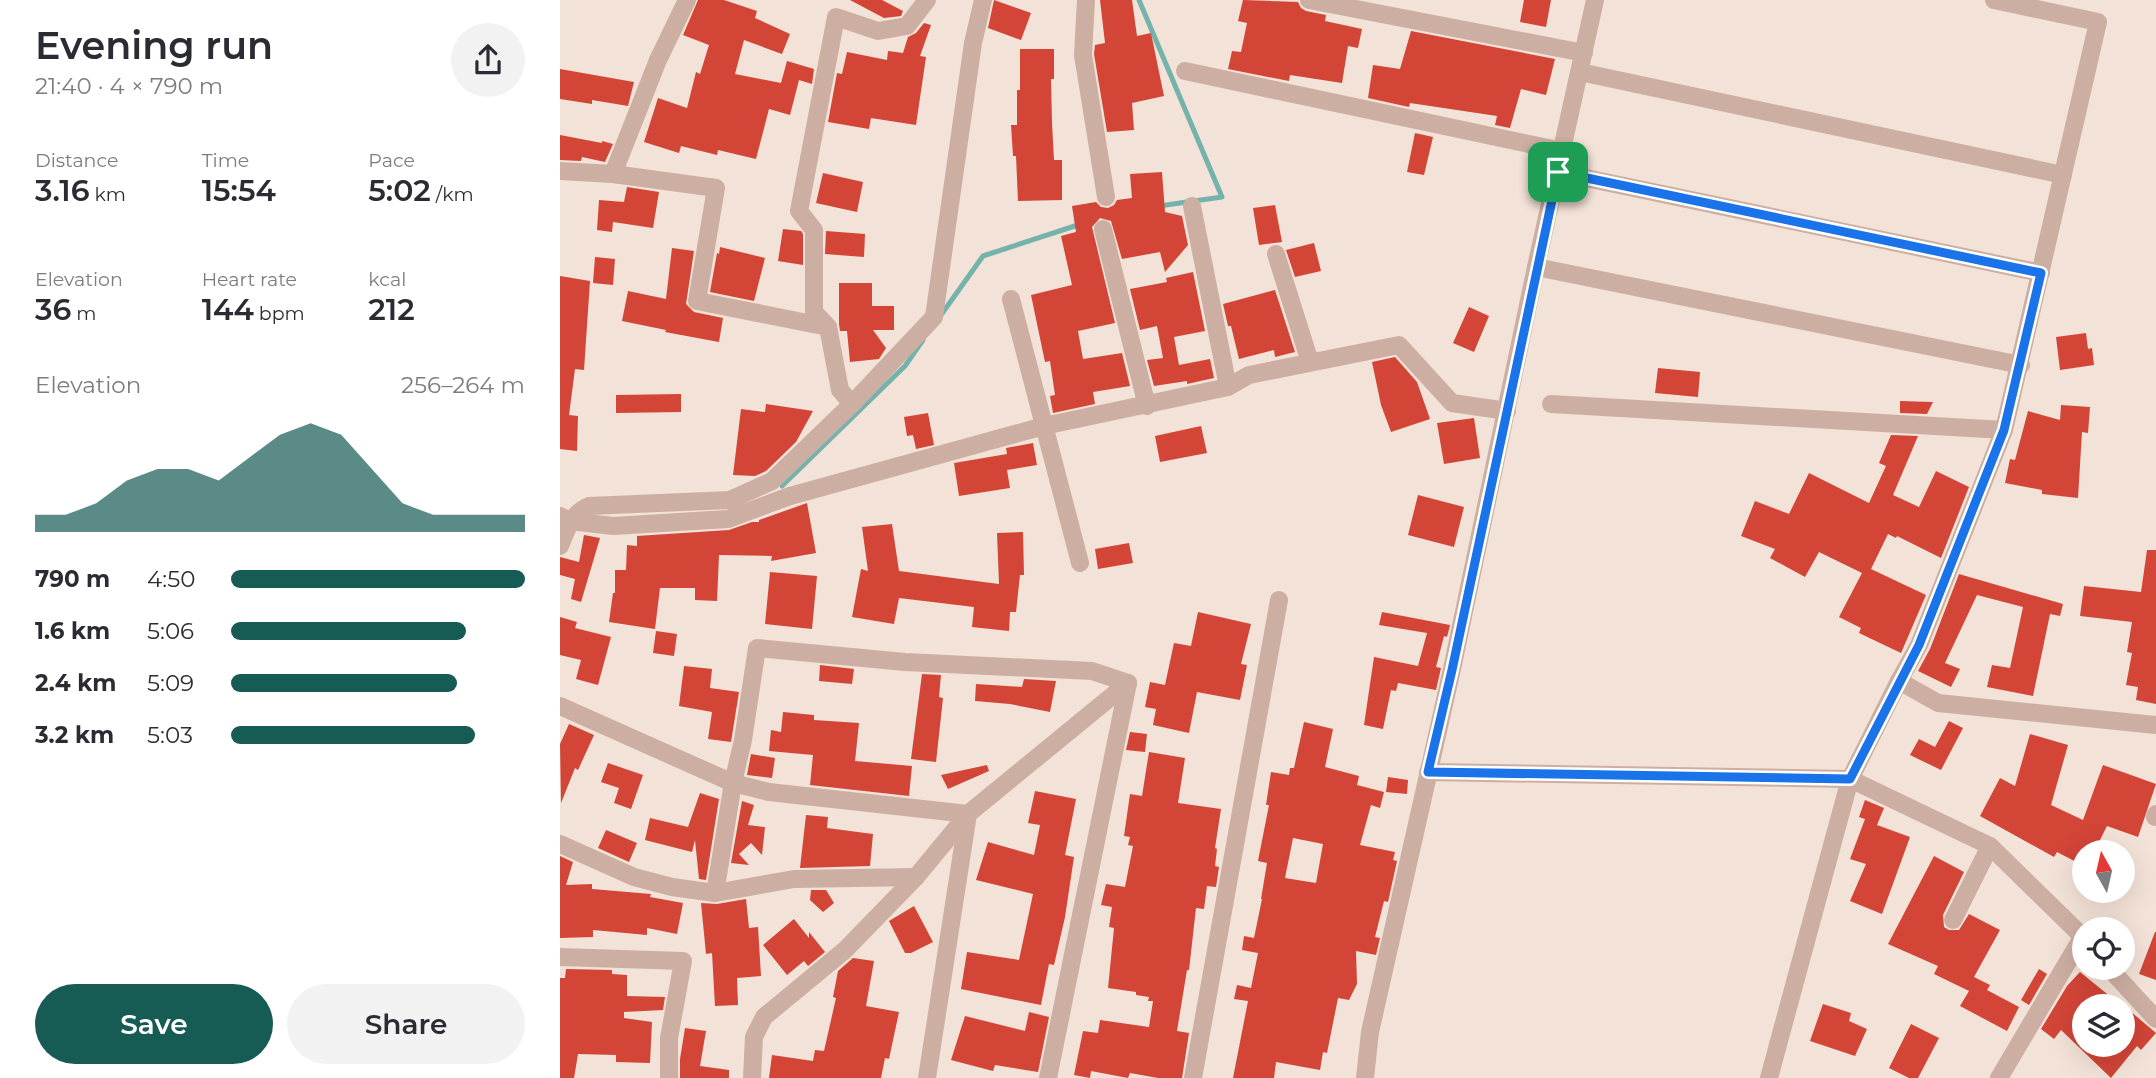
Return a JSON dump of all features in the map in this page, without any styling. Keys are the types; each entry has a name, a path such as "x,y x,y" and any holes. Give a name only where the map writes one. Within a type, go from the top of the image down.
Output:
{"street":[{"path":"613,174 658,60 687,0"},
{"path":"852,404 841,390 828,327 814,312 814,230 799,211 836,16 878,31 907,26 927,0"},
{"path":"565,518 589,506 730,500 772,481 852,404 934,317 973,43 983,0"},
{"path":"1086,0 1083,55 1106,197"},
{"path":"1309,0 1584,53"},
{"path":"1365,1078 1370,1032 1595,0"},
{"path":"1769,1078 1850,779 1919,645 2004,430 2098,22 1994,0"},
{"path":"1185,71 1562,150"},
{"path":"1580,72 2063,175"},
{"path":"560,172 613,174 716,188 697,301 828,327"},
{"path":"1558,172 2041,273"},
{"path":"1192,206 1228,387"},
{"path":"1103,229 1147,405"},
{"path":"1276,254 1310,362"},
{"path":"1536,267 2021,365"},
{"path":"1011,299 1080,564"},
{"path":"565,518 613,526 728,519 790,496 1044,426 1228,387 1249,375 1399,345 1452,403 1507,411"},
{"path":"1552,404 2004,430"},
{"path":"560,545 565,518"},
{"path":"1192,1078 1279,600"},
{"path":"715,893 757,648 905,662 1092,671 1128,683"},
{"path":"1899,681 1938,703 2156,725"},
{"path":"752,1078 754,1037 764,1017 845,950 916,877 968,814 1128,683"},
{"path":"1048,1078 1128,683"},
{"path":"560,706 733,783 769,792 968,814"},
{"path":"1428,772 1850,779 1990,846 2072,925"},
{"path":"927,1078 968,814"},
{"path":"560,844 634,877 672,887 715,893 794,879 916,877"},
{"path":"1953,920 1990,846"},
{"path":"560,957 683,961 669,1038 669,1078"},
{"path":"1999,1078 2072,957"},
{"path":"2120,980 2156,1019"}],"building":[{"path":"698,0 724,0 757,11 755,18 790,34 782,54 744,40 735,74 781,83 787,61 814,69 812,84 799,80 790,115 769,109 756,159 718,150 717,155 681,146 679,153 644,142 658,98 687,108 696,72 700,74 709,45 683,35"},
{"path":"850,0 882,0 903,11 901,16 884,18"},
{"path":"994,0 1031,13 1021,40 988,28"},
{"path":"1100,0 1132,0 1137,36 1151,33 1164,96 1132,103 1134,130 1107,132 1094,54 1095,45 1105,43"},
{"path":"1243,0 1298,2 1306,11 1326,15 1325,21 1362,29 1358,48 1348,46 1342,83 1290,75 1289,81 1228,69 1232,51 1241,52 1247,23 1238,21"},
{"path":"1524,0 1551,0 1546,27 1520,22"},
{"path":"924,23 931,25 920,56 926,57 916,125 871,118 869,129 828,122 837,73 842,74 847,52 887,60 888,51 903,53 908,37 916,33"},
{"path":"1411,31 1555,59 1546,95 1521,89 1510,128 1495,125 1497,116 1410,103 1409,107 1368,98 1373,65 1400,69"},
{"path":"1020,49 1054,49 1054,79 1051,79 1052,123 1054,160 1062,160 1062,200 1018,201 1016,156 1013,156 1011,125 1017,125"},
{"path":"560,69 634,82 628,106 592,100 592,104 560,99"},
{"path":"1415,133 1433,137 1424,175 1407,172"},
{"path":"560,135 613,144 605,162 582,157 581,161 560,160"},
{"path":"1162,172 1165,212 1182,216 1188,245 1165,272 1160,252 1122,259 1111,221 1100,218 1092,227 1115,323 1078,331 1083,359 1122,353 1130,386 1093,392 1095,404 1053,413 1050,396 1055,395 1050,361 1045,362 1031,295 1072,285 1061,236 1076,232 1072,206 1096,202 1101,207 1108,208 1117,200 1132,198 1130,174"},
{"path":"823,173 863,182 857,212 816,203"},
{"path":"627,187 659,192 653,228 613,222 612,232 597,230 599,200 624,202"},
{"path":"1275,205 1282,242 1259,245 1253,208"},
{"path":"783,229 801,231 803,234 803,265 778,261"},
{"path":"826,231 865,234 864,257 825,254"},
{"path":"1314,243 1321,271 1295,277 1286,250"},
{"path":"720,247 765,258 754,301 710,292"},
{"path":"672,248 694,251 686,304 694,312 723,318 719,342 622,321 628,291 666,299"},
{"path":"595,257 615,259 613,285 593,283"},
{"path":"1193,272 1205,331 1174,337 1179,365 1210,359 1214,378 1187,384 1187,381 1154,386 1147,360 1163,358 1157,326 1140,330 1130,289 1167,282 1166,278"},
{"path":"560,276 590,281 584,370 575,369 569,415 578,416 577,451 560,449"},
{"path":"839,283 872,283 872,306 894,306 894,330 873,330 886,348 879,359 850,362 847,331 840,331 839,324"},
{"path":"1275,290 1295,352 1275,357 1274,350 1239,359 1223,304"},
{"path":"1469,307 1489,316 1474,352 1453,343"},
{"path":"2086,333 2088,349 2092,348 2094,365 2060,370 2056,337"},
{"path":"1395,357 1417,382 1430,419 1391,432 1381,405 1372,362"},
{"path":"1658,368 1700,372 1698,397 1655,393"},
{"path":"681,394 681,412 616,413 616,395"},
{"path":"1900,401 1933,402 1927,414 1900,413"},
{"path":"766,404 813,411 796,442 766,471 755,476 733,475 741,409 765,412"},
{"path":"2061,405 2090,407 2088,433 2082,432 2078,498 2042,494 2042,490 2005,483 2010,459 2015,460 2028,411 2060,420"},
{"path":"928,413 934,445 916,449 913,435 907,436 904,417"},
{"path":"1474,418 1480,458 1444,464 1437,423"},
{"path":"1201,426 1207,453 1160,462 1155,436"},
{"path":"1891,435 1918,436 1893,495 1919,507 1936,471 1969,487 1941,558 1888,534 1871,569 1926,595 1901,653 1859,633 1861,628 1839,617 1862,573 1819,552 1805,577 1770,558 1775,549 1741,536 1755,501 1789,514 1809,473 1869,503 1886,466 1879,463"},
{"path":"1033,443 1037,465 1007,470 1010,488 959,496 954,463 1007,454 1006,448"},
{"path":"1418,495 1464,507 1454,547 1408,535"},
{"path":"807,503 816,553 771,561 772,556 719,555 717,601 695,600 695,588 660,588 655,629 609,622 615,593 615,570 626,570 627,545 637,546 637,536 729,530 759,522"},
{"path":"892,524 899,571 999,584 997,533 1023,532 1024,575 1020,575 1016,612 1010,612 1009,631 972,627 974,607 899,598 894,624 852,617 861,569 868,571 862,527"},
{"path":"584,535 600,538 581,602 571,599 575,579 560,575 560,557 579,562"},
{"path":"1129,543 1133,563 1098,569 1095,549"},
{"path":"2147,550 2156,550 2156,704 2136,700 2138,687 2126,685 2132,653 2127,652 2132,622 2080,616 2084,586 2141,592"},
{"path":"770,572 817,576 812,629 765,624"},
{"path":"1959,574 2063,604 2060,616 2050,614 2033,696 1987,687 1992,665 2010,668 2023,607 1977,595 1945,663 1960,669 1951,687 1918,671 1930,649"},
{"path":"1198,612 1251,624 1241,664 1247,665 1240,700 1197,692 1189,733 1153,725 1156,709 1145,707 1150,682 1165,685 1174,643 1191,646"},
{"path":"1382,612 1450,625 1447,637 1444,636 1436,667 1441,668 1436,690 1398,683 1396,691 1391,690 1383,729 1364,725 1374,657 1418,666 1427,633 1379,625"},
{"path":"560,617 577,622 575,628 611,637 598,685 576,679 581,660 560,655"},
{"path":"656,631 677,634 674,656 653,653"},
{"path":"820,665 854,669 852,684 819,681"},
{"path":"684,666 712,669 710,688 739,692 731,742 708,739 712,712 679,706"},
{"path":"922,674 941,675 939,697 943,698 936,762 911,759"},
{"path":"1024,679 1056,681 1050,712 1010,704 975,701 976,684 1022,687"},
{"path":"783,712 814,715 814,720 859,723 855,761 912,766 909,796 810,785 813,755 769,751 771,730 781,732"},
{"path":"1949,721 1963,728 1941,770 1910,755 1919,739 1935,747"},
{"path":"1304,722 1333,729 1325,767 1359,776 1357,785 1384,792 1380,808 1371,805 1360,845 1395,852 1393,860 1397,861 1388,902 1384,901 1375,937 1380,938 1376,955 1356,951 1357,984 1349,1000 1338,998 1327,1053 1323,1052 1320,1070 1276,1062 1274,1078 1233,1078 1248,1001 1234,999 1237,985 1251,988 1258,953 1242,950 1244,936 1254,938 1262,899 1267,863 1258,861 1269,805 1266,805 1271,772 1289,775 1290,768 1294,768","holes":["1293,838 1323,844 1316,883 1285,878"]},
{"path":"569,724 594,735 578,770 575,768 561,803 560,744"},
{"path":"1130,732 1147,734 1145,752 1126,750"},
{"path":"2030,734 2068,745 2051,805 2083,820 2103,765 2156,784 2138,837 2107,826 2100,840 2072,840 2072,860 2057,852 2054,857 1980,816 2000,778 2015,786"},
{"path":"1149,752 1185,758 1178,803 1221,809 1215,848 1215,866 1219,867 1216,887 1207,886 1204,909 1196,908 1189,970 1177,1031 1189,1033 1182,1078 1158,1078 1130,1073 1128,1078 1091,1071 1090,1078 1074,1075 1083,1031 1098,1033 1100,1020 1149,1027 1153,1001 1148,1001 1149,997 1108,988 1114,928 1109,927 1112,907 1101,905 1106,884 1125,887 1133,846 1128,845 1130,837 1124,836 1130,794 1142,796"},
{"path":"751,754 775,758 772,778 747,775"},
{"path":"608,763 643,775 631,809 614,803 619,788 601,782"},
{"path":"987,765 989,771 948,789 941,775"},
{"path":"1388,777 1408,780 1407,794 1386,792"},
{"path":"1035,791 1076,799 1065,855 1074,857 1065,917 1054,965 1049,964 1041,1005 961,989 967,952 1019,960 1033,894 976,880 988,842 1034,855 1040,825 1028,823"},
{"path":"700,793 719,799 706,880 699,879 695,840 692,852 645,840 650,818 688,827"},
{"path":"1865,800 1884,808 1877,825 1910,837 1882,914 1850,901 1866,864 1850,859 1865,819 1859,817"},
{"path":"742,801 754,805 748,825 765,827 762,855 751,843 739,854 749,865 731,863"},
{"path":"806,815 828,817 827,828 873,834 870,866 800,868"},
{"path":"606,830 637,843 629,862 598,848"},
{"path":"560,856 573,862 566,885 592,884 592,889 651,894 650,897 683,903 677,934 647,928 647,935 593,930 593,937 560,938"},
{"path":"1934,856 1964,872 1943,915 1944,927 1959,930 1969,914 2000,930 1974,977 1990,985 1987,990 2019,1007 2007,1031 1960,1006 1969,991 1934,974 1938,966 1888,944"},
{"path":"811,890 826,890 834,903 823,912 810,900"},
{"path":"746,899 749,928 758,927 761,976 737,978 738,1005 715,1006 712,953 706,954 701,903 717,904"},
{"path":"914,906 933,942 911,953 905,953 889,921"},
{"path":"794,919 825,952 808,966 804,961 787,975 763,945"},
{"path":"2156,932 2156,980 2139,974"},
{"path":"853,958 874,961 866,1006 899,1012 889,1059 885,1058 881,1078 769,1078 772,1055 813,1061 815,1050 824,1051 836,998 833,997 838,971"},
{"path":"566,969 612,970 612,974 627,975 627,996 665,997 663,1010 624,1012 624,1018 652,1022 650,1063 616,1062 616,1055 578,1054 574,1078 560,1078 560,978 565,978"},
{"path":"2039,969 2047,974 2029,1005 2021,1000"},
{"path":"2073,980 2090,980 2107,994 2072,994 2072,1041 2061,1030 2054,1039 2041,1029"},
{"path":"1823,1004 1851,1013 1849,1021 1867,1029 1855,1056 1810,1041"},
{"path":"1029,1012 1049,1017 1038,1072 995,1065 993,1071 951,1060 965,1016 1025,1031"},
{"path":"2135,1015 2156,1033 2141,1050 2137,1046 2135,1048"},
{"path":"1911,1024 1939,1038 1918,1078 1909,1078 1889,1068"},
{"path":"685,1028 706,1031 700,1066 729,1070 729,1078 680,1078"},
{"path":"2089,1057 2128,1057 2111,1078"}],"waterway":[{"path":"1139,0 1222,197 1159,206"},
{"path":"941,315 983,256 1081,224"},
{"path":"782,486 905,366 923,340"}],"route":[{"path":"1558,172 2041,273 2004,430 1919,645 1850,779 1428,772 1558,172"}]}
